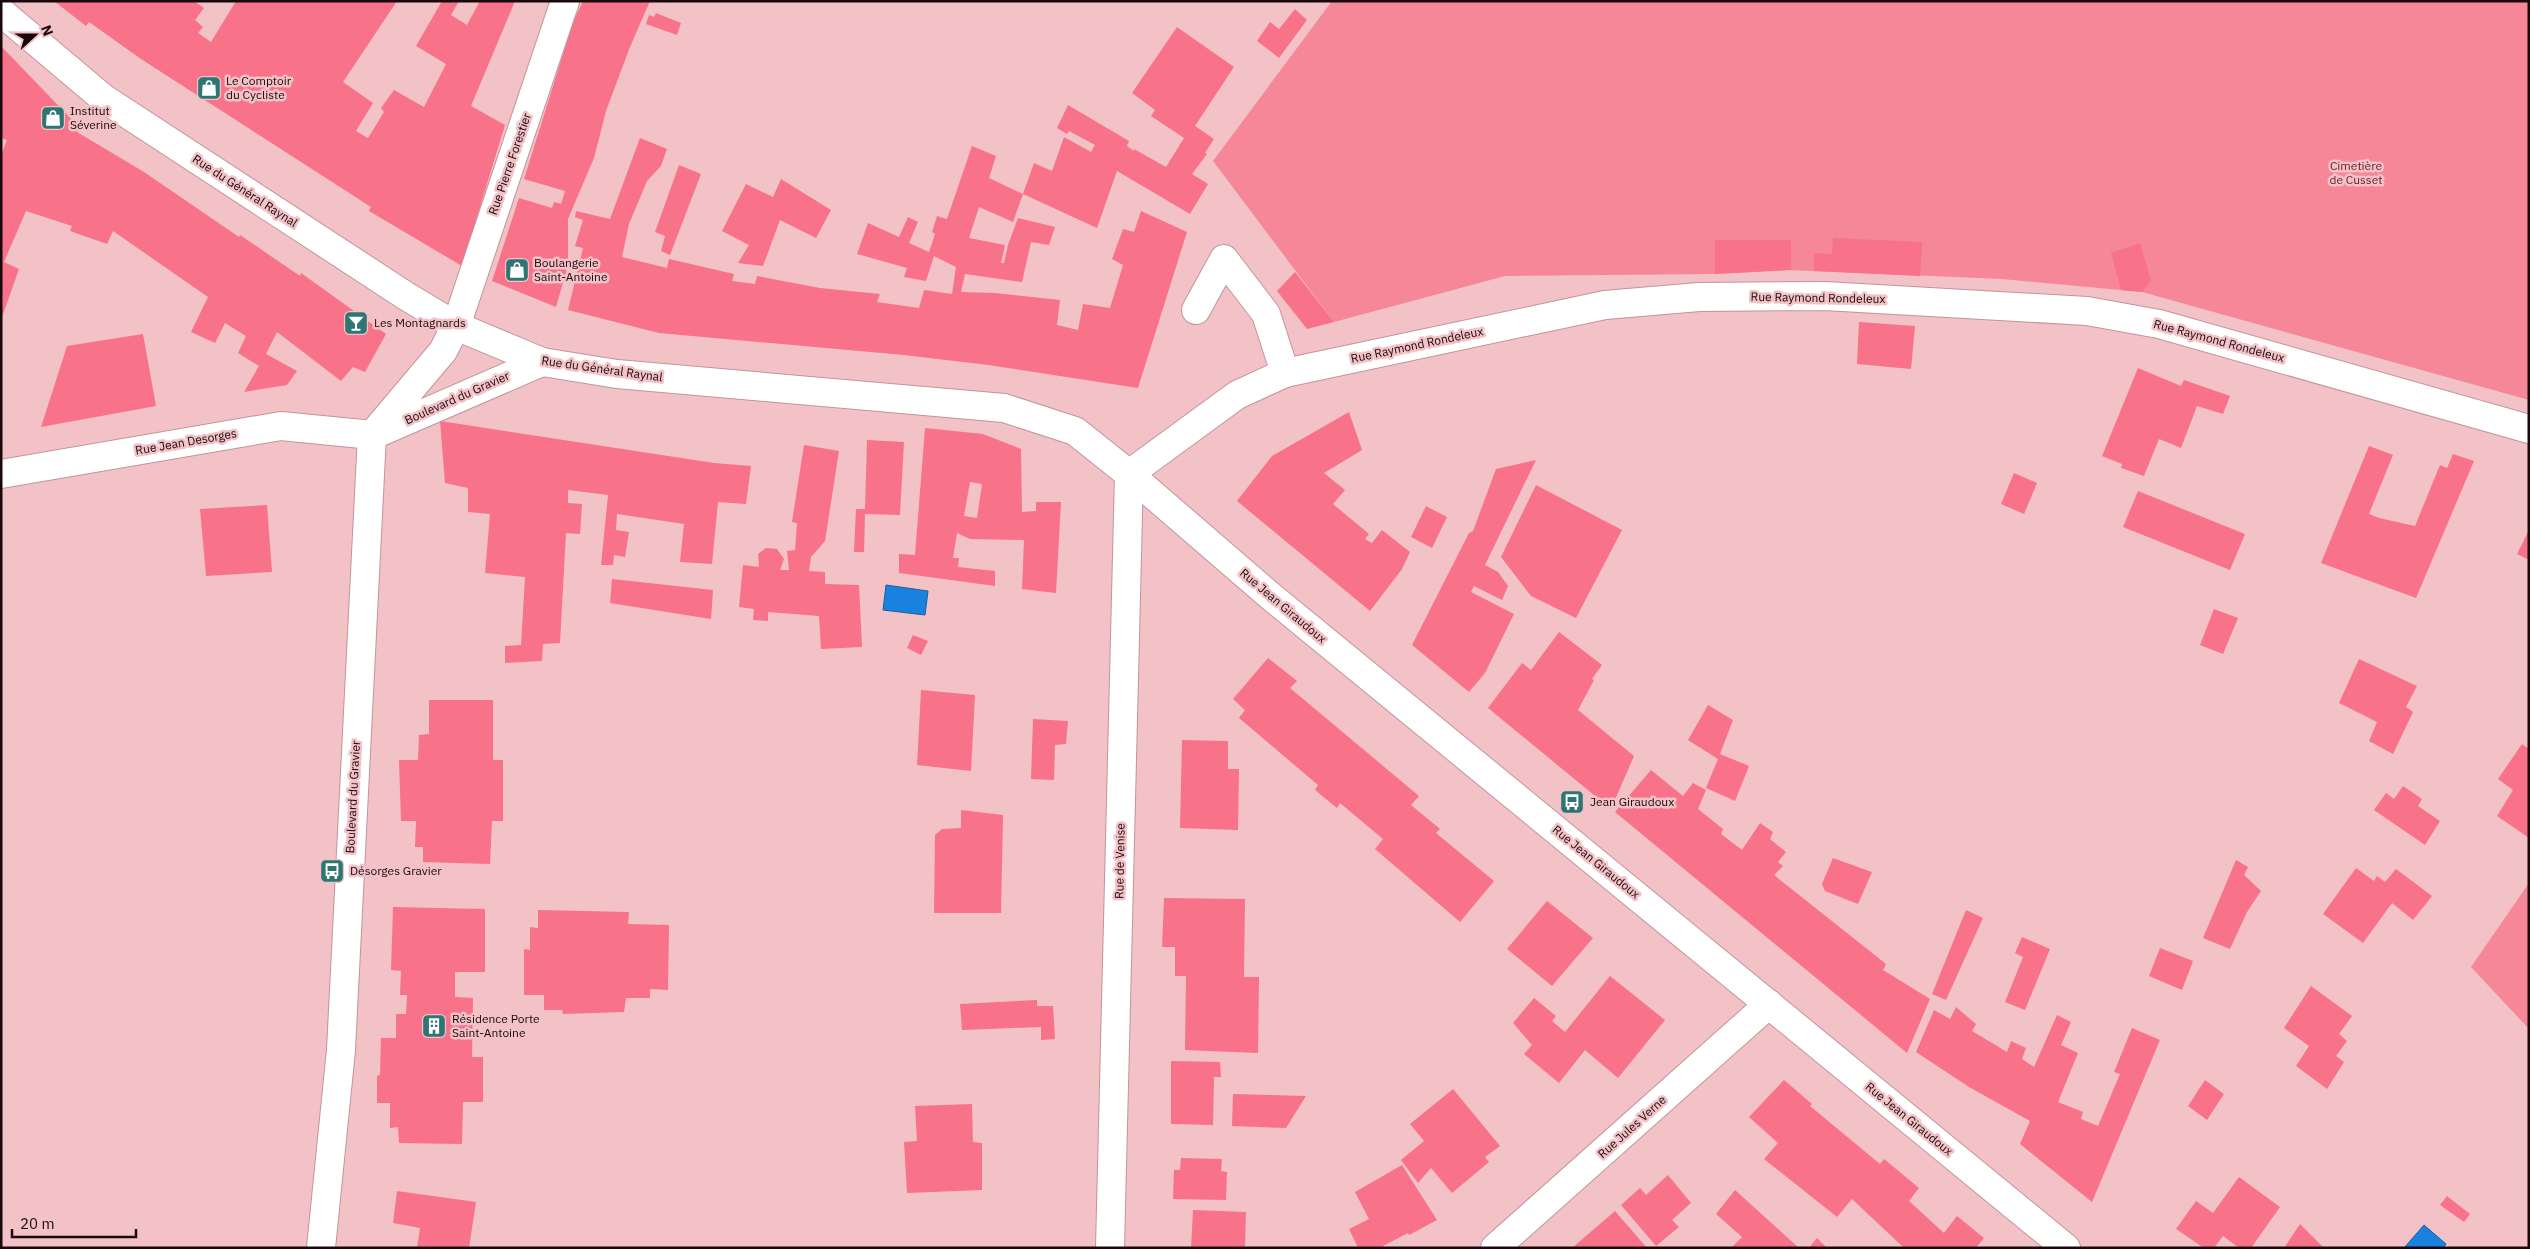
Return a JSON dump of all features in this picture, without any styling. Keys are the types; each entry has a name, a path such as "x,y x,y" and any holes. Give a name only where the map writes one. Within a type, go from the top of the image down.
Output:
{"street":[{"name":"Rue Pierre Forestier","path":"456,326 565,1"},
{"name":"Rue du Général Raynal","path":"4,13 103,98 406,296 456,326 542,362 617,374 1004,408 1075,431 1129,474"},
{"path":"1196,310 1224,259 1266,314 1285,373"},
{"name":"Rue Raymond Rondeleux","path":"1129,474 1237,395 1285,373 1605,304 1699,297 1826,296 2086,311 2159,324 2529,428"},
{"name":"Boulevard du Gravier","path":"322,1248 341,1050 372,435 443,352 456,326"},
{"name":"Boulevard du Gravier","path":"372,435 542,362"},
{"name":"Rue Jean Desorges","path":"1,474 281,426 372,435"},
{"name":"Rue Jean Giraudoux","path":"1129,474 1268,594 2066,1248"},
{"name":"Rue de Venise","path":"1110,1248 1129,474"},
{"name":"Rue Jules Verne","path":"1495,1248 1769,1004"}],"green space":[{"name":"Cimetière de Cusset","path":"1332,1 2529,1 2529,400 2142,292 2002,279 1788,270 1715,274 1505,276 1334,322 1213,161"},
{"path":"2529,883 2529,1029 2471,967"}],"water":[{"path":"886,585 928,591 925,615 883,610"},
{"path":"2424,1225 2446,1244 2443,1248 2404,1248"}],"building":[{"path":"54,1 194,1 204,8 195,20 203,27 198,33 211,42 236,1 397,1 343,82 373,103 356,131 368,138 384,112 381,108 394,90 424,107 446,64 416,46 442,1 459,1 451,15 467,25 480,1 515,1 471,106 505,125 462,266 369,211 371,207 141,59 89,22 86,26"},
{"path":"583,1 650,1 606,111 594,158 568,219 568,265 556,307 492,281 519,198 552,208 554,202 561,204 565,191 524,179 573,22"},
{"path":"1295,9 1307,20 1279,58 1257,41 1270,22 1279,29"},
{"path":"656,13 681,23 677,35 646,24 649,15 654,17"},
{"path":"1177,27 1234,67 1195,126 1214,139 1205,153 1207,154 1192,174 1208,184 1190,214 1117,171 1097,228 1023,194 1034,163 1052,171 1064,137 1091,152 1095,145 1069,131 1067,134 1057,128 1068,105 1129,141 1127,146 1134,151 1134,149 1166,167 1184,138 1151,116 1155,110 1132,93"},
{"path":"1,46 78,126 77,132 144,172 300,276 301,273 386,334 365,372 353,367 341,381 277,332 266,354 297,371 287,385 244,392 259,366 238,353 246,336 225,323 215,343 191,332 208,297 113,231 107,244 70,231 72,226 26,211 4,262 19,269 1,320 1,155 7,140 1,138"},
{"path":"640,138 667,149 661,166 647,181 629,224 622,257 667,268 669,259 734,274 732,281 755,284 757,276 820,288 880,294 877,302 919,308 924,290 952,294 956,267 934,256 926,281 904,277 907,268 857,254 868,223 899,237 908,217 918,222 909,243 929,252 935,234 932,232 937,216 947,219 972,146 996,156 989,178 1023,194 1013,222 979,207 969,238 1005,245 1001,263 1004,263 1008,245 1018,218 1055,227 1049,245 1031,242 1022,282 965,274 961,292 995,293 1060,300 1057,325 1078,330 1083,304 1110,308 1123,265 1112,259 1123,229 1134,232 1141,211 1187,232 1138,388 988,365 904,355 659,333 568,310 583,248 575,246 583,220 575,217 576,211 610,219"},
{"path":"679,165 701,174 670,255 661,251 665,236 655,232"},
{"path":"781,179 831,210 816,238 780,220 763,266 738,263 749,245 722,231 746,184 773,197"},
{"path":"1833,238 1922,242 1920,276 1814,271 1814,253 1832,254"},
{"path":"1715,240 1791,240 1791,270 1715,274"},
{"path":"2140,243 2151,281 2142,292 2121,290 2111,253"},
{"path":"1295,272 1334,322 1307,329 1277,291"},
{"path":"1859,322 1915,326 1911,369 1857,364"},
{"path":"143,334 156,406 41,427 67,346"},
{"path":"2138,368 2181,386 2184,380 2230,396 2223,414 2197,406 2181,448 2159,439 2144,476 2121,468 2122,464 2102,456"},
{"path":"1349,412 1362,450 1324,473 1345,490 1333,504 1369,534 1365,539 1372,543 1382,530 1410,552 1402,569 1370,611 1237,501 1272,456"},
{"path":"440,421 714,463 751,466 746,504 718,502 712,564 680,562 684,524 617,514 616,530 629,532 625,557 614,555 613,565 601,565 608,495 568,490 568,503 582,504 580,534 566,533 560,643 543,644 542,661 505,663 505,646 521,645 525,577 485,573 490,514 468,512 468,488 445,483"},
{"path":"925,428 983,434 1021,449 1022,512 1036,511 1036,502 1061,502 1056,593 1022,589 1024,540 970,539 957,533 953,558 959,558 958,567 995,571 995,586 899,573 899,554 915,555","holes":["970,482 982,484 977,518 964,516"]},
{"path":"867,440 904,442 900,515 865,514 864,552 854,552 856,509 865,509"},
{"path":"804,445 839,451 825,541 811,557 809,571 825,572 825,584 859,585 862,647 821,649 819,616 768,612 768,621 753,620 754,609 739,607 743,565 759,567 758,554 766,548 777,549 784,559 780,570 789,570 787,551 795,550 797,523 792,522"},
{"path":"2369,446 2393,455 2369,514 2415,526 2440,465 2447,468 2453,454 2474,461 2416,598 2321,563"},
{"path":"1536,460 1485,565 1498,572 1508,586 1502,600 1474,586 1471,592 1514,614 1485,673 1469,692 1412,645 1469,533 1473,531 1496,469"},
{"path":"2014,473 2037,483 2024,514 2001,504"},
{"path":"1536,485 1622,530 1576,618 1531,596 1501,557"},
{"path":"2138,491 2245,534 2230,570 2123,527"},
{"path":"267,505 272,572 206,576 200,509"},
{"path":"1426,506 1447,517 1432,548 1411,537"},
{"path":"2529,530 2529,560 2517,554"},
{"path":"612,579 713,590 711,619 610,603"},
{"path":"2214,609 2238,618 2223,654 2200,645"},
{"path":"1559,632 1602,665 1592,679 1594,680 1578,710 1634,756 1611,809 1488,708 1522,663 1531,670"},
{"path":"913,635 928,641 921,655 907,648"},
{"path":"1268,658 1297,681 1290,688 1419,796 1411,805 1440,829 1436,833 1494,881 1460,922 1375,849 1383,839 1340,803 1337,808 1315,790 1318,785 1239,718 1245,710 1233,699"},
{"path":"2359,659 2417,686 2406,707 2413,712 2393,754 2369,741 2377,722 2339,703"},
{"path":"921,690 975,695 971,771 917,765"},
{"path":"429,700 493,700 493,760 503,760 503,821 492,821 490,864 423,862 423,847 415,847 416,821 401,821 399,760 418,760 419,735 429,734"},
{"path":"1708,705 1733,720 1720,754 1749,766 1735,801 1706,788 1718,759 1688,740"},
{"path":"1033,719 1068,721 1066,744 1055,745 1054,780 1031,779"},
{"path":"1182,740 1228,741 1228,769 1239,769 1238,830 1180,828"},
{"path":"2522,744 2529,749 2529,838 2497,816 2513,790 2498,779"},
{"path":"1651,770 1683,796 1693,783 1706,790 1698,809 1723,829 1721,834 1742,850 1760,823 1773,832 1770,839 1786,852 1778,862 1783,866 1774,875 1886,964 1883,970 1930,999 1907,1053 1615,812"},
{"path":"2403,786 2422,799 2418,806 2440,821 2425,845 2374,810 2386,793 2394,799"},
{"path":"961,810 1003,815 1001,913 934,913 935,835 942,829 961,828"},
{"path":"1833,858 1872,872 1858,904 1825,891 1822,884"},
{"path":"2236,860 2248,867 2244,875 2261,891 2247,912 2230,949 2203,938"},
{"path":"2356,868 2374,881 2377,876 2385,882 2396,869 2432,896 2413,920 2392,903 2363,943 2323,914"},
{"path":"1164,898 1245,899 1244,977 1259,977 1258,1053 1185,1050 1186,976 1175,976 1175,947 1162,947"},
{"path":"1547,901 1593,938 1552,986 1507,949"},
{"name":"Résidence Porte Saint-Antoine","path":"393,907 485,909 485,972 455,972 455,997 473,998 472,1057 483,1057 483,1102 463,1102 462,1144 399,1143 398,1127 390,1128 390,1103 377,1103 377,1076 380,1075 381,1038 396,1038 396,1014 406,1014 407,995 400,995 401,971 391,970"},
{"name":"Résidence Porte Saint-Antoine","path":"538,910 629,912 628,924 669,925 668,990 650,989 650,998 626,998 624,1012 563,1014 562,1010 544,1010 544,995 524,995 524,949 530,950 530,927 538,928"},
{"path":"1966,910 1983,918 1946,1000 1932,994"},
{"path":"2022,937 2050,949 2025,1010 2005,1002 2023,957 2015,953"},
{"path":"2160,948 2193,961 2182,990 2149,976"},
{"path":"1610,976 1665,1020 1618,1078 1585,1050 1559,1083 1524,1054 1532,1045 1513,1023 1534,998 1556,1016 1552,1021 1565,1032"},
{"path":"2311,986 2352,1016 2339,1034 2347,1041 2336,1056 2344,1062 2327,1089 2296,1066 2309,1046 2284,1028"},
{"path":"1037,1000 1037,1006 1053,1006 1055,1039 1041,1040 1041,1027 962,1030 960,1004"},
{"path":"1956,1007 1976,1024 1972,1031 2007,1052 2011,1041 2026,1048 2022,1059 2034,1067 2057,1015 2071,1022 2061,1045 2078,1053 2058,1102 2083,1112 2081,1119 2098,1126 2120,1074 2114,1072 2132,1028 2160,1040 2092,1202 2020,1144 2030,1121 1969,1087 1916,1052 1934,1010 1950,1019"},
{"path":"1171,1061 1220,1062 1221,1077 1214,1077 1213,1125 1171,1124"},
{"path":"1784,1080 1812,1104 1810,1106 1880,1164 1884,1159 1919,1188 1909,1201 1944,1233 1957,1216 1984,1238 1976,1248 1904,1248 1852,1199 1837,1217 1764,1159 1778,1143 1749,1117"},
{"path":"2205,1080 2224,1094 2207,1120 2188,1106"},
{"path":"1453,1089 1500,1146 1485,1157 1489,1162 1452,1193 1431,1168 1418,1183 1401,1160 1424,1141 1410,1124"},
{"path":"1233,1094 1306,1096 1286,1128 1232,1126"},
{"path":"972,1104 973,1142 982,1143 982,1190 907,1193 904,1142 917,1141 915,1106"},
{"path":"1181,1158 1222,1159 1221,1171 1227,1172 1226,1200 1173,1199 1174,1170 1180,1170"},
{"path":"1402,1165 1437,1220 1383,1246 1384,1248 1358,1248 1349,1229 1369,1219 1355,1192"},
{"path":"1668,1175 1691,1203 1672,1220 1679,1227 1656,1246 1621,1205 1640,1188 1646,1195"},
{"path":"2239,1177 2280,1207 2251,1248 2239,1248 2223,1236 2214,1248 2204,1248 2176,1229 2196,1201 2213,1213"},
{"path":"1735,1190 1799,1248 1731,1248 1742,1237 1716,1214"},
{"path":"397,1191 476,1202 469,1248 417,1248 420,1228 393,1223"},
{"path":"2447,1196 2470,1214 2464,1222 2440,1205"},
{"path":"1193,1210 1246,1212 1245,1248 1191,1248"},
{"path":"1615,1211 1647,1248 1572,1248"},
{"path":"2300,1224 2324,1248 2284,1248"},
{"path":"1817,1238 1827,1248 1809,1248"}],"place":[{"name":"Le Comptoir du Cycliste","path":"209,88"},
{"name":"Institut Séverine","path":"53,118"},
{"name":"Boulangerie Saint-Antoine","path":"517,270"},
{"name":"Les Montagnards","path":"356,323"},
{"name":"Jean Giraudoux","path":"1572,802"},
{"name":"Désorges Gravier","path":"332,871"},
{"name":"Résidence Porte Saint-Antoine","path":"434,1026"}]}
